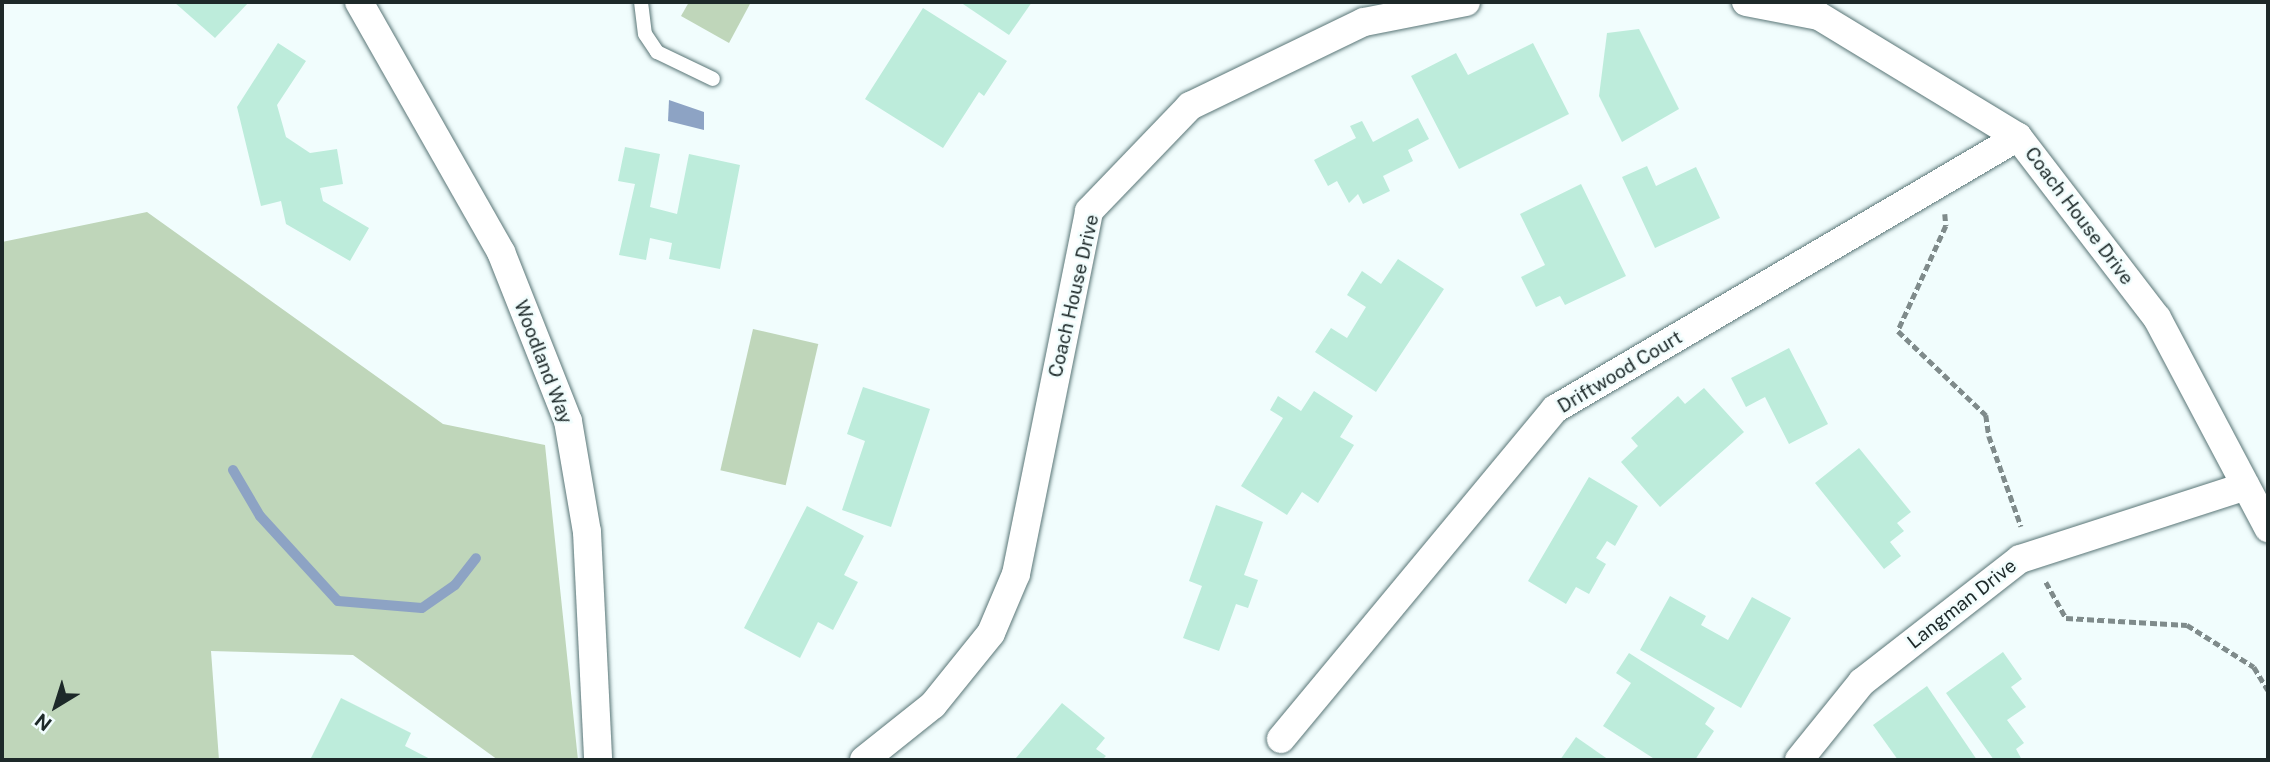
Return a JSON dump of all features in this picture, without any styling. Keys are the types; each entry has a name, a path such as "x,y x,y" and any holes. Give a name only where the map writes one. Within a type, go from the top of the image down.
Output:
{"street":[{"name":"Woodland Way","path":"359,2 501,252 568,421 587,532 598,760"},
{"name":"Coach House Drive","path":"864,760 933,705 991,633 1016,574 1089,211 1190,106 1363,22 1466,2"},
{"name":"Coach House Drive","path":"1746,2 1819,16 2018,137 2157,318 2268,528"},
{"name":"Driftwood Court","path":"1281,739 1555,409 2018,137"},
{"name":"Langman Drive","path":"1802,759 1862,682 2020,559 2246,486"}],"lane":[{"path":"641,2 645,34 657,52 713,79"}],"path":[{"path":"1941,182 1946,226 1898,331 1986,415 1989,436 2031,555 2066,618 2187,625 2254,667 2268,690"}],"green space":[{"path":"689,2 751,2 729,43 681,16"},
{"path":"147,212 443,424 545,445 578,760 498,760 353,655 211,651 219,760 2,760 2,242"},
{"path":"753,329 818,344 786,485 720,470"}],"water":[{"path":"669,100 704,112 704,130 668,121"}],"building":[{"path":"174,2 249,2 215,38"},
{"path":"960,2 1032,2 1009,35"},
{"path":"923,8 1007,61 984,96 979,92 943,148 865,99"},
{"path":"1639,29 1679,109 1622,142 1599,96 1607,33"},
{"path":"278,43 306,61 277,105 286,137 310,153 337,149 343,184 320,188 323,201 369,228 350,261 286,224 281,201 261,206 237,107"},
{"path":"1533,43 1569,114 1459,169 1411,76 1456,53 1468,75"},
{"path":"1418,118 1429,139 1408,150 1413,161 1383,176 1390,191 1363,204 1358,194 1349,203 1337,181 1328,186 1314,160 1356,138 1350,126 1362,121 1373,142"},
{"path":"625,147 660,154 650,207 677,214 689,154 740,165 720,269 669,259 672,243 650,238 646,260 619,255 635,184 618,181"},
{"path":"1647,166 1656,186 1696,167 1720,218 1655,248 1622,177"},
{"path":"1581,184 1626,276 1565,305 1560,296 1536,307 1521,277 1545,265 1520,214"},
{"path":"1398,259 1444,289 1376,392 1315,352 1331,328 1347,338 1366,307 1347,295 1362,271 1381,284"},
{"path":"1789,348 1828,424 1789,444 1765,397 1746,407 1731,378"},
{"path":"863,387 930,409 891,527 842,510 865,441 847,434"},
{"path":"1704,388 1744,432 1660,507 1621,462 1638,446 1631,438 1678,396 1685,404"},
{"path":"1314,391 1353,416 1340,437 1354,445 1318,503 1302,492 1287,515 1241,486 1283,418 1270,410 1278,396 1301,411"},
{"path":"1859,448 1911,512 1897,523 1904,531 1890,542 1901,556 1884,569 1815,483"},
{"path":"1589,477 1638,506 1615,546 1607,541 1596,558 1606,564 1589,594 1576,587 1566,604 1528,581"},
{"path":"1216,505 1263,522 1244,575 1258,580 1248,608 1236,604 1219,651 1183,638 1202,586 1189,581"},
{"path":"807,506 864,536 844,575 858,582 833,630 818,622 800,658 744,628"},
{"path":"1670,596 1706,616 1701,625 1728,640 1752,597 1791,618 1741,708 1640,650"},
{"path":"2003,652 2022,679 2011,687 2026,707 2007,720 2024,743 2016,749 2022,760 1994,760 1946,693"},
{"path":"1629,653 1715,708 1705,724 1714,731 1695,760 1656,760 1603,726 1631,683 1616,673"},
{"path":"1927,686 1977,760 1898,760 1873,725"},
{"path":"341,698 411,733 405,746 432,760 310,760"},
{"path":"1062,703 1105,738 1096,749 1106,756 1102,760 1016,758"},
{"path":"1576,737 1609,760 1560,760"}],"waterway":[{"path":"233,470 260,516 338,601 422,608 455,585 476,558"}]}
